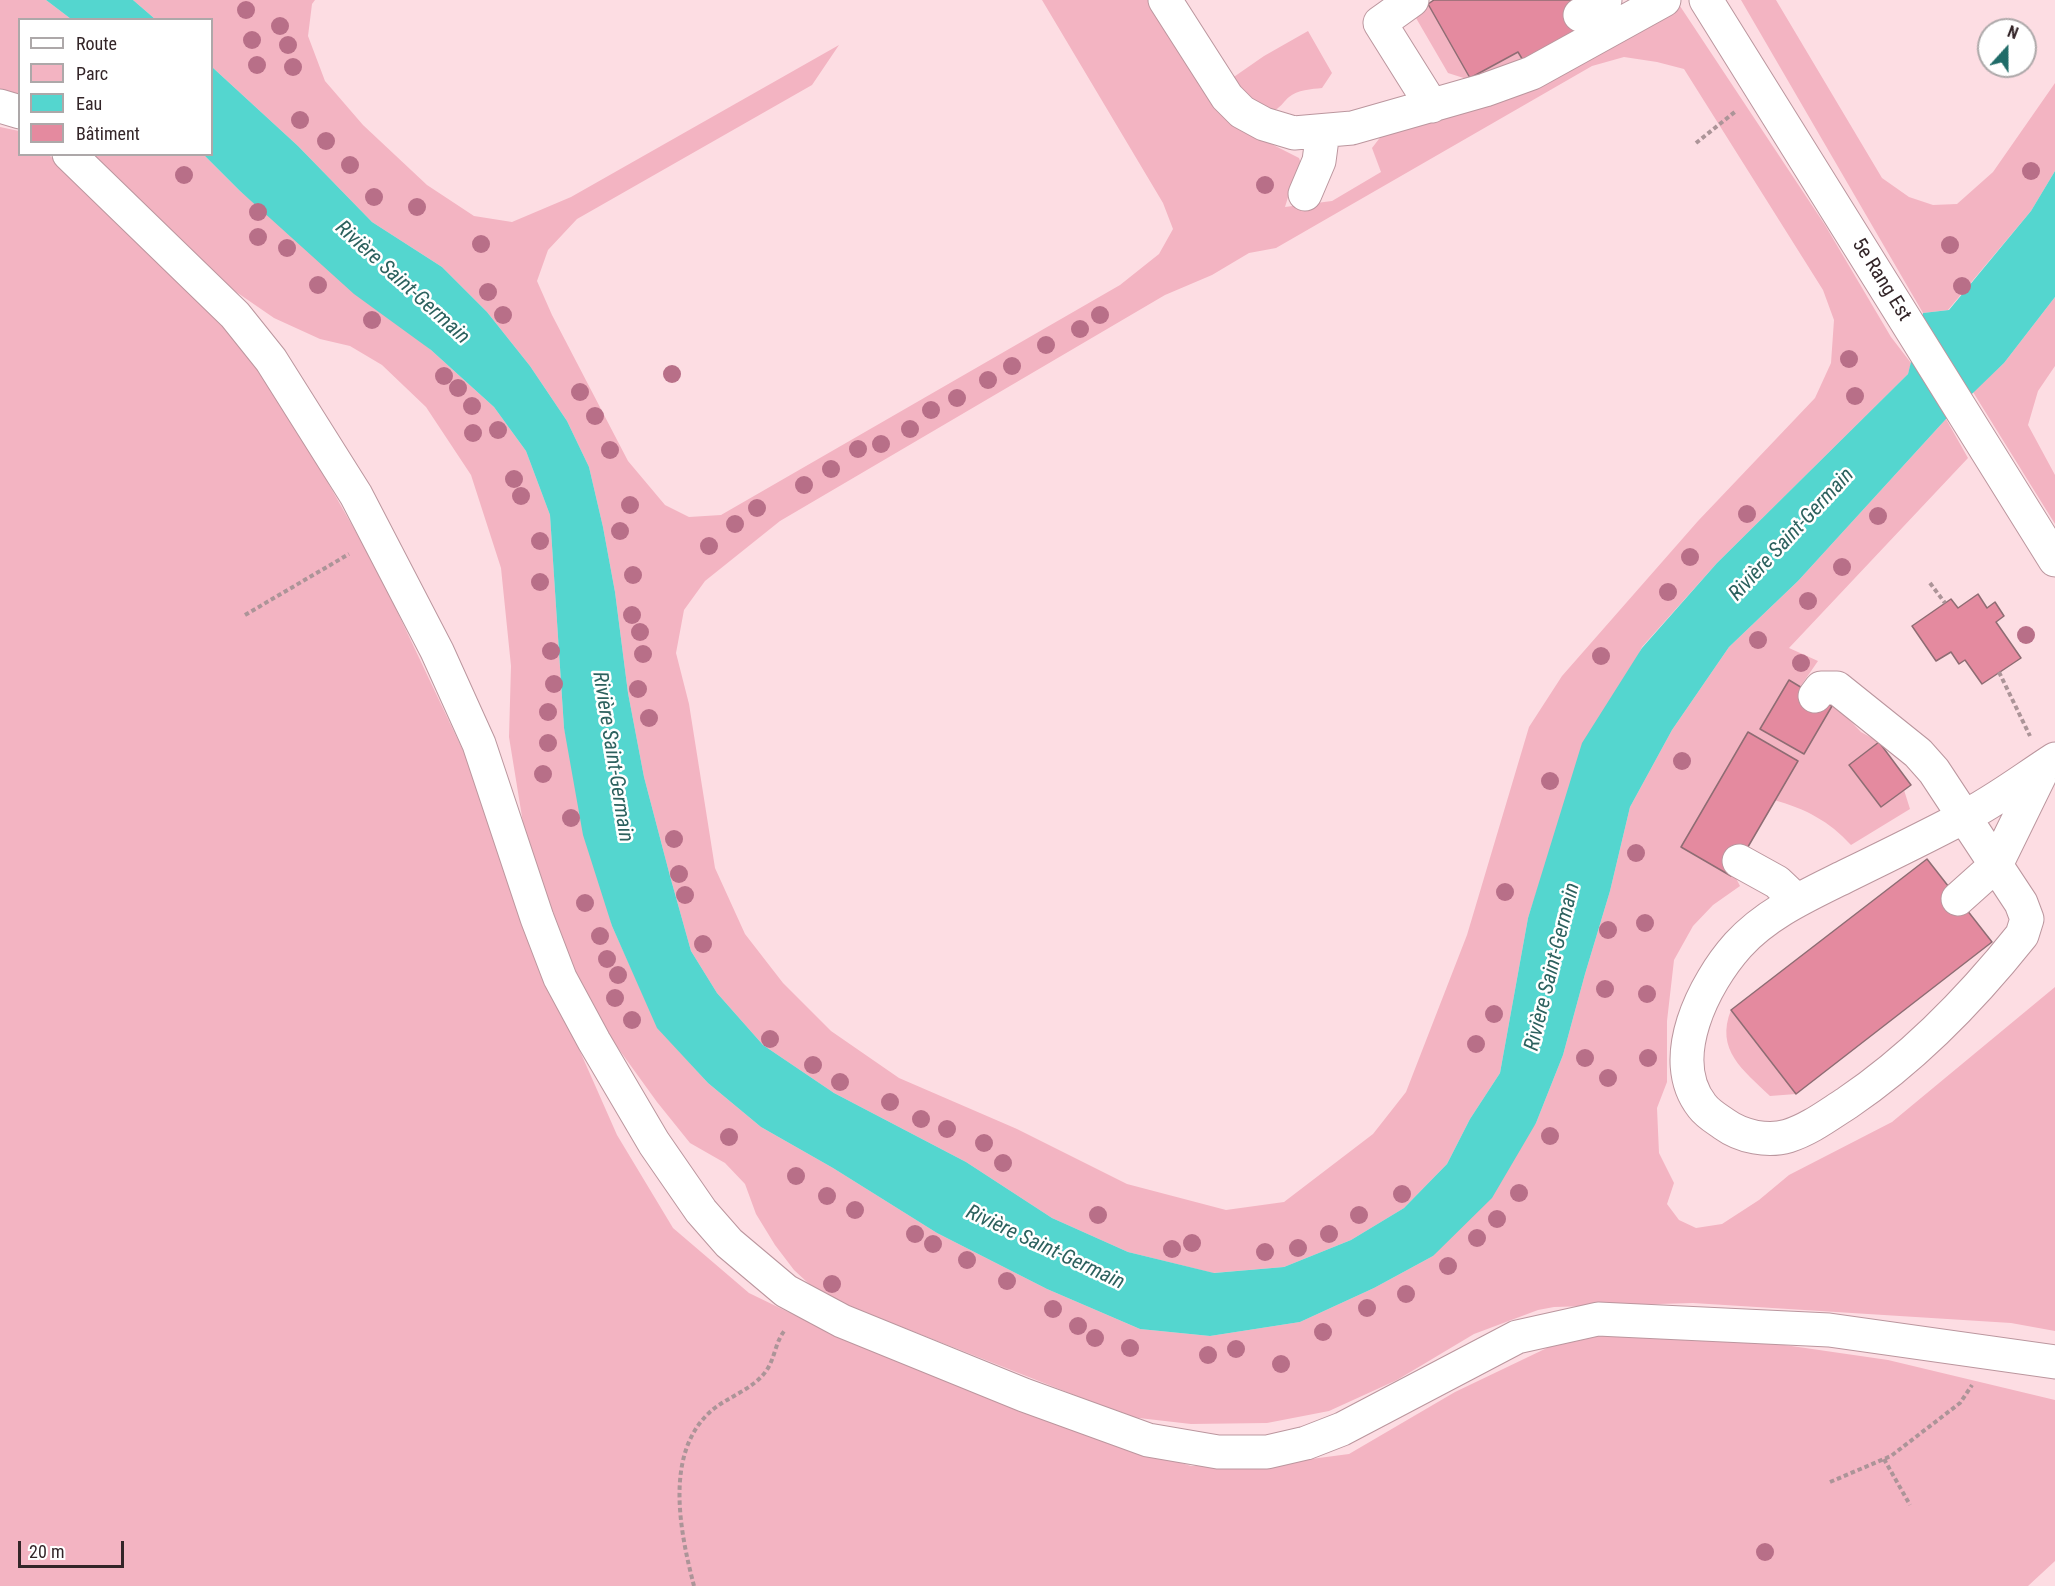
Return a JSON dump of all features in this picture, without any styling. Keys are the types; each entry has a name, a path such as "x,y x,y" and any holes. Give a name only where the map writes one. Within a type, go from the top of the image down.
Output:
{"street":[{"path":"1165,0 1227,97 1242,112 1264,124 1294,134 1352,128 1432,106 1532,73 1623,10 1664,0"},
{"path":"1412,0 1380,23 1432,106"},
{"name":"5e Rang Est","path":"1706,0 2055,560"},
{"path":"0,106 18,111"},
{"path":"1305,194 1319,161 1323,131"},
{"path":"71,156 235,315 271,360 356,495 436,651 479,744 537,918 560,978 594,1041 654,1143 701,1211 746,1259 786,1291 842,1321 1024,1395 1137,1436 1182,1448 1218,1452 1267,1452 1306,1443 1342,1429 1517,1337 1598,1319 1829,1330 2055,1362"},
{"path":"1815,696 1821,688 1837,688 1918,753 1934,771 1965,817 2021,903 2027,919 2022,935 1946,1024 1869,1088 1817,1123 1788,1136 1768,1139 1749,1136 1731,1129 1703,1108 1696,1096 1688,1061 1694,1017 1718,970 1739,944 1759,925 1797,900 1965,817 2051,769"},
{"path":"1958,899 1996,865 2051,769"},
{"path":"1739,861 1777,882 1797,900"}],"path":[{"path":"1696,143 1708,131 1763,92"},
{"path":"245,615 378,537"},
{"path":"1930,583 1945,603"},
{"path":"1999,672 2051,769"},
{"path":"694,1586 687,1559 681,1509 681,1467 693,1431 711,1411 765,1373 781,1335 806,1303"},
{"path":"1830,1482 1884,1459 1960,1403 1995,1352"},
{"path":"1884,1459 1910,1505"}],"green space":[{"path":"0,0 46,0 70,18 18,18 18,97 0,94"},
{"path":"133,0 315,0 312,4 308,36 325,81 363,125 427,185 474,216 512,222 571,197 839,45 812,85 577,219 548,250 537,281 552,315 628,461 665,505 689,517 721,515 1120,285 1159,254 1173,229 1163,203 1042,0 1150,0 1230,123 1299,158 1304,172 1292,184 1285,207 1332,201 1381,172 1372,148 1382,135 1676,0 1825,225 1891,337 1911,363 1908,374 1717,563 1642,647 1552,845 1528,918 1500,1073 1470,1119 1447,1164 1404,1208 1351,1240 1284,1267 1213,1273 1128,1252 1052,1218 966,1162 834,1093 763,1045 717,993 691,951 644,777 628,693 615,592 603,527 589,467 567,421 530,366 487,312 442,267 372,222 298,146 213,68 213,18 154,18","holes":["1624,57 1684,69 1823,290 1834,320 1831,363 1815,398 1698,521 1562,676 1529,727 1467,935 1406,1092 1373,1134 1284,1202 1226,1210 1127,1184 1017,1129 899,1078 831,1031 783,983 745,934 715,868 689,704 676,653 684,610 705,581 780,521 1165,295 1212,275 1249,253 1276,248 1592,66"]},
{"path":"1741,0 1776,0 1882,178 1909,197 1933,205 1957,204 1993,172 2055,83 2055,171 2031,211 1948,310 1923,313"},
{"path":"1428,4 1470,78 1518,52 1527,67 1473,81 1448,73 1416,18"},
{"path":"1308,31 1332,73 1322,88 1296,93 1275,110 1260,106 1228,81 1264,56"},
{"path":"0,127 18,131 18,156 50,156 141,241 230,331 284,405 379,573 466,757 515,904 617,1135 673,1228 749,1293 817,1326 1094,1435 1191,1466 1258,1466 1349,1454 1455,1392 1549,1347 1609,1334 1757,1341 1888,1360 2055,1400 2055,1561 2028,1586 0,1586"},
{"path":"88,156 205,156 240,191 431,350 494,407 526,451 550,515 564,728 612,926 658,1028 708,1083 761,1127 833,1168 937,1233 1047,1289 1140,1329 1210,1336 1300,1322 1374,1288 1433,1256 1536,1123 1563,1055 1610,891 1630,807 1672,730 1729,647 1798,581 1946,419 1968,458 1789,648 1818,661 1800,687 1789,681 1760,728 1804,754 1833,703 1861,732 1879,742 1849,766 1881,807 1904,790 1910,809 1851,845 1834,829 1816,817 1774,800 1797,761 1748,732 1681,847 1735,876 1740,886 1713,905 1693,926 1674,960 1667,1021 1667,1082 1657,1108 1659,1153 1674,1183 1667,1204 1679,1220 1696,1228 1722,1224 1759,1200 1789,1175 1892,1122 2055,987 2055,1331 2011,1323 1693,1303 1554,1307 1538,1310 1474,1334 1397,1380 1329,1411 1267,1423 1191,1424 1130,1417 821,1295 794,1270 775,1245 756,1214 745,1184 725,1163 690,1143 657,1102 597,1019 565,955 523,823 509,737 511,666 501,568 471,475 426,407 382,365 350,346 320,339 274,318 229,287"},
{"path":"2055,297 2055,366 2038,391 2028,425 2055,475 2055,524 1973,392 2004,363"},
{"path":"1731,1010 1796,1094 1770,1096 1734,1058 1727,1037 1727,1024"}],"water":[{"path":"46,0 133,0 154,18 70,18"},
{"name":"Rivière Saint-Germain","path":"213,68 298,146 372,222 442,267 487,312 530,366 567,421 589,467 615,592 628,693 644,777 691,951 717,993 763,1045 834,1093 966,1162 1052,1218 1128,1252 1214,1273 1284,1267 1351,1240 1404,1208 1447,1164 1470,1119 1500,1073 1528,918 1582,743 1642,648 1717,563 1908,374 1923,313 1949,310 2031,211 2055,171 2055,297 2004,363 1946,419 1798,581 1729,647 1672,730 1630,807 1610,891 1563,1055 1536,1123 1492,1198 1433,1256 1374,1288 1300,1322 1210,1336 1140,1329 1047,1289 937,1233 833,1168 761,1127 708,1083 657,1028 612,926 583,835 564,728 550,515 526,451 494,407 431,350 354,294 240,191 205,156 213,156"}],"building":[{"path":"1434,0 1571,0 1589,31 1527,67 1518,52 1470,78 1428,4"},
{"path":"1978,594 1987,608 1995,602 2004,616 1996,622 2021,658 1982,684 1965,660 1959,664 1951,652 1936,661 1912,626 1951,599 1958,608"},
{"path":"1789,680 1832,706 1804,754 1760,729"},
{"path":"1748,732 1798,761 1731,876 1681,847"},
{"path":"1879,742 1911,785 1881,807 1849,765"},
{"path":"1927,859 1992,942 1796,1094 1731,1010"}]}
